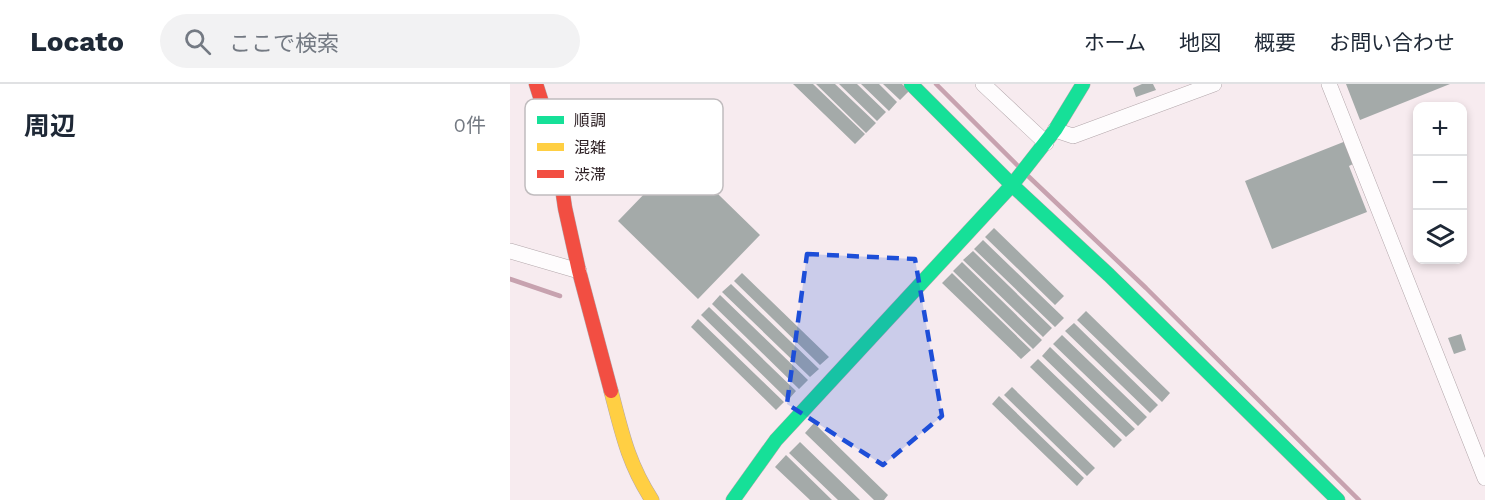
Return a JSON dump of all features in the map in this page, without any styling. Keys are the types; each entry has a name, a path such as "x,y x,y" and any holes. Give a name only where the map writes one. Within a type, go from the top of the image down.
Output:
{"street":[{"path":"536,84 541,99"},
{"path":"911,84 1012,185 1109,275 1338,500"},
{"path":"983,84 1044,146"},
{"path":"733,500 776,441 1012,185 1044,146 1083,84"},
{"path":"1055,130 1073,136 1214,84"},
{"path":"1329,84 1485,478"},
{"path":"563,195 579,271 626,450 640,481 652,500"},
{"path":"510,251 579,271"}],"highlighted area":[{"path":"807,254 915,259 942,416 883,465 787,404"}],"building":[{"path":"793,84 813,84 865,134 855,144"},
{"path":"816,84 835,84 876,123 866,133"},
{"path":"839,84 857,84 886,112 877,121"},
{"path":"861,84 879,84 897,102 889,111"},
{"path":"883,84 902,84 909,91 900,100"},
{"path":"1142,84 1153,84 1156,90 1136,97 1133,88"},
{"path":"1346,84 1450,84 1360,120"},
{"path":"1346,141 1355,163 1349,166 1367,212 1272,249 1245,181"},
{"path":"643,195 719,195 760,235 698,299 618,221"},
{"path":"994,228 1064,296 1055,305 985,237"},
{"path":"983,240 1064,318 1055,327 974,249"},
{"path":"973,251 1052,328 1043,337 963,260"},
{"path":"962,262 1042,340 1033,349 953,271"},
{"path":"742,273 829,357 820,365 734,281"},
{"path":"952,273 1031,350 1021,359 942,283"},
{"path":"731,284 819,369 810,377 722,292"},
{"path":"720,295 808,380 799,389 712,304"},
{"path":"709,307 796,391 788,400 701,315"},
{"path":"1086,311 1170,393 1162,402 1077,320"},
{"path":"698,319 784,402 776,410 691,327"},
{"path":"1074,323 1158,405 1150,413 1065,331"},
{"path":"1461,334 1466,350 1454,354 1448,338"},
{"path":"1062,335 1147,417 1138,426 1053,344"},
{"path":"1050,347 1135,429 1126,437 1042,356"},
{"path":"1038,359 1122,440 1114,448 1030,367"},
{"path":"1012,387 1095,468 1087,476 1004,395"},
{"path":"999,396 1084,478 1077,486 992,404"},
{"path":"814,423 888,495 884,500 874,500 805,433"},
{"path":"800,442 860,500 838,500 789,453"},
{"path":"786,455 832,500 810,500 775,467"}],"waterway":[{"path":"936,84 1019,167"},
{"path":"1027,175 1146,288 1359,500"},
{"path":"510,279 560,296"}],"traffic: fast":[{"path":"911,84 1012,185 1109,275 1338,500"},
{"path":"733,500 776,440 1012,185 1055,130 1083,84"}],"traffic: slow":[{"path":"611,391 631,460 652,500"}],"traffic: jam":[{"path":"536,84 541,99"},
{"path":"563,195 579,271 611,391"}]}
